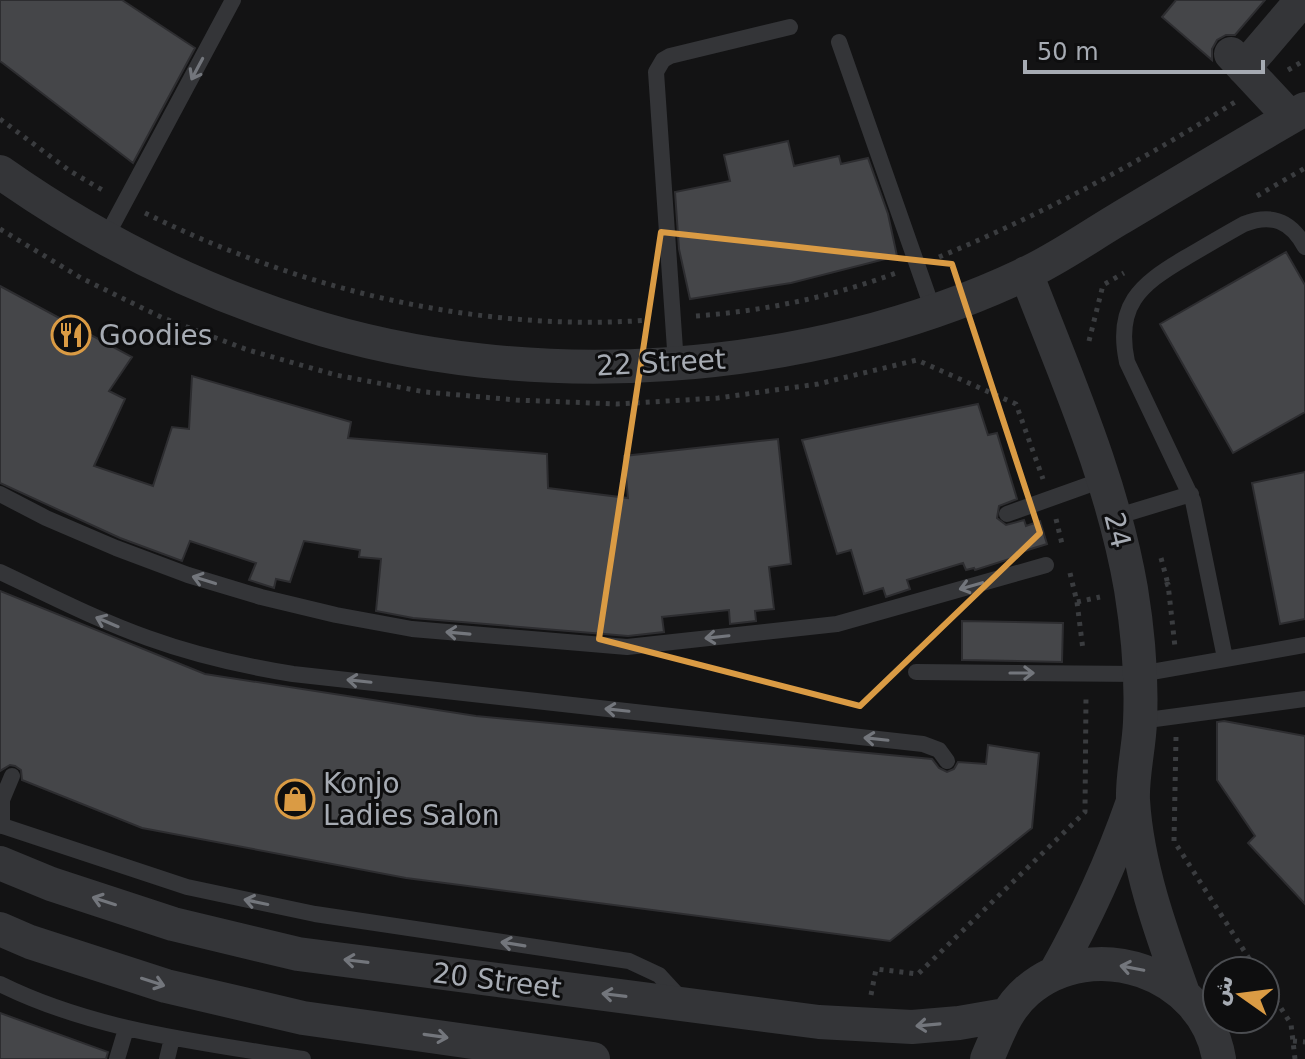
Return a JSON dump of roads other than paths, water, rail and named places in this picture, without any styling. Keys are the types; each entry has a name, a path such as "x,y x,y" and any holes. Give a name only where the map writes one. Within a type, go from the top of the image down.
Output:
{"street":[{"path":"1298,113 1237,61 1302,0"},
{"name":"22 Street","path":"0,172 60,212 170,271 236,300 304,324 445,356 517,364 676,364 806,346 871,331 1026,273 1298,113"},
{"name":"24","path":"1026,273 1105,479 1131,591 1140,674 1140,721 1133,800 1112,860 1086,918 1055,973"},
{"name":"24","path":"1133,800 1144,866 1161,930 1183,993"},
{"name":"20 Street","path":"0,863 51,884 173,924 298,954 819,1022 912,1027 1005,1015"},
{"path":"0,929 30,942 166,986 303,1018 593,1059"},
{"path":"987,1059 1005,1015 1027,991 1055,973 1099,963 1144,970 1183,993 1203,1017 1225,1054"}],"lane":[{"path":"106,237 233,0"},
{"path":"676,364 657,79 659,65 670,56 790,27"},
{"path":"839,42 933,310"},
{"path":"1225,658 1191,494 1127,362 1123,342 1124,322 1142,286 1258,218 1272,218 1286,223 1297,232 1305,247"},
{"path":"1007,514 1105,479"},
{"path":"0,494 116,548 188,575 276,601 412,629 627,647 837,624 1046,565"},
{"path":"1115,517 1191,494"},
{"path":"0,572 147,638 245,666 293,674 923,744 939,750 947,761"},
{"path":"916,672 1140,674 1305,645"},
{"path":"1140,721 1305,699"},
{"path":"12,776 2,800 1,826 187,887 315,914 629,961 659,975 685,1004"},
{"path":"0,984 80,1017 126,1029 303,1059"},
{"path":"117,1059 126,1029"},
{"path":"167,1059 172,1038"}],"place":[{"name":"Goodies","path":"71,335"},
{"name":"Konjo Ladies Salon","path":"295,799"}]}
